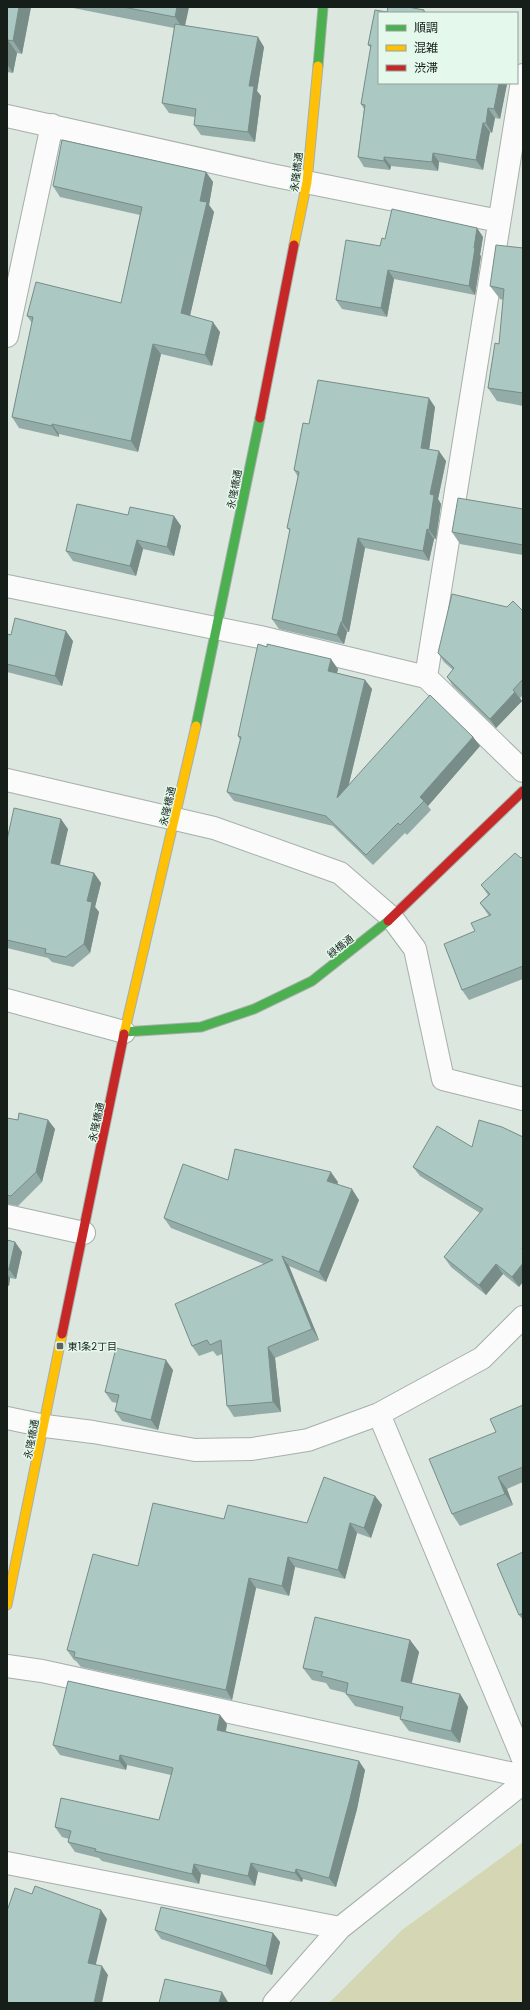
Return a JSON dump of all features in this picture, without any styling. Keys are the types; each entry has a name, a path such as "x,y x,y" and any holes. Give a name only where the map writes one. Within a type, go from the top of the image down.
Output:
{"street":[{"name":"永隆橋通","path":"7,1605 45,1426 124,1032 175,820 216,628 307,182 323,7"},
{"path":"426,677 523,75"},
{"path":"7,116 307,182 499,221"},
{"path":"7,336 52,125"},
{"path":"7,586 216,628 426,677 523,771"},
{"path":"7,780 214,828 340,872 392,918 415,949 443,1079 523,1099"},
{"name":"緑橋通","path":"124,1032 202,1027 254,1009 312,981 392,918 523,791"},
{"path":"7,1000 124,1032"},
{"path":"7,1216 84,1233"},
{"path":"7,1418 45,1426 93,1432 195,1450 252,1449 308,1440 378,1414 482,1358 523,1317"},
{"path":"378,1414 523,1759"},
{"path":"7,1666 42,1671 523,1776"},
{"path":"274,2003 340,1928 523,1783"},
{"path":"7,1863 340,1928"}],"green space":[{"path":"523,1842 523,2003 329,2003 402,1930"}],"building":[{"path":"7,7 19,7 13,41 8,40 7,47"},
{"path":"123,7 177,7 175,17"},
{"path":"388,7 408,7 424,10 424,12 387,12"},
{"path":"375,10 387,12 378,12 378,84 499,84 494,109 488,108 486,123 483,123 476,160 433,153 432,162 384,157 384,161 358,157 365,105 361,104 371,45 368,45"},
{"path":"175,24 258,37 249,86 254,86 248,132 194,125 196,109 162,103"},
{"path":"62,140 206,172 200,201 207,202 181,313 213,322 205,355 153,344 131,441 12,417 33,317 27,316 36,282 121,303 142,207 53,186"},
{"path":"392,209 477,228 469,286 388,270 381,308 336,300 346,240 380,246 382,238 385,239"},
{"path":"496,245 523,248 523,393 488,388 495,343 499,344 504,289 490,286"},
{"path":"318,380 429,398 421,448 439,451 430,494 434,495 429,530 427,529 423,551 358,538 342,622 337,635 272,619 290,529 287,528 299,472 294,470 303,423 309,424"},
{"path":"458,498 523,509 523,545 452,532"},
{"path":"77,504 128,515 130,507 174,516 167,547 137,540 130,566 66,551"},
{"path":"452,594 507,607 513,601 523,611 523,679 513,690 515,692 490,719 447,677 454,668 438,653"},
{"path":"15,618 66,631 55,676 7,664 7,634 11,635"},
{"path":"258,644 267,647 267,644 331,659 328,671 365,680 337,798 430,695 473,737 420,797 424,801 400,825 398,823 366,855 326,816 227,792 241,737 238,736"},
{"path":"14,808 61,819 51,863 94,873 87,901 92,902 84,944 66,957 45,953 46,949 7,940 7,840"},
{"path":"515,853 521,858 523,856 523,966 462,990 444,944 475,931 471,923 491,915 480,903 490,894 481,885"},
{"path":"19,1113 48,1120 36,1172 11,1196 7,1195 7,1118 18,1120"},
{"path":"479,1120 502,1127 523,1137 523,1263 512,1277 496,1264 479,1285 444,1257 483,1209 413,1167 437,1126 472,1147"},
{"path":"235,1149 331,1172 327,1181 352,1189 319,1272 282,1256 312,1329 268,1347 273,1402 227,1406 221,1340 210,1345 207,1340 192,1346 175,1304 273,1260 164,1218 183,1164 228,1180"},
{"path":"7,1240 15,1242 9,1269 7,1269"},
{"path":"116,1348 166,1360 151,1420 115,1411 119,1395 105,1392"},
{"path":"523,1405 523,1467 498,1477 505,1494 452,1514 429,1459 496,1432 490,1419"},
{"path":"324,1477 375,1496 364,1528 350,1523 338,1570 288,1557 282,1586 249,1578 226,1690 74,1657 75,1652 67,1650 93,1554 138,1566 153,1503 224,1519 228,1505 307,1523"},
{"path":"523,1552 523,1613 519,1615 497,1564"},
{"path":"315,1617 410,1640 401,1681 460,1694 451,1731 400,1719 403,1707 346,1694 348,1683 321,1676 323,1672 303,1668"},
{"path":"68,1681 220,1715 217,1730 359,1761 329,1878 296,1869 295,1873 251,1863 248,1876 194,1864 192,1874 95,1851 96,1849 68,1842 71,1831 55,1827 61,1798 159,1820 173,1768 120,1755 119,1761 53,1745"},
{"path":"35,1886 101,1910 88,1963 102,1966 94,2003 7,2003 7,1911 15,1888 32,1894"},
{"path":"161,1907 273,1933 266,1966 155,1930"},
{"path":"165,1979 222,1992 219,2003 159,2003"}],"traffic: fast":[{"path":"318,66 323,7"},
{"path":"196,726 260,418"},
{"path":"124,1032 201,1027 254,1009 312,981 388,921"}],"traffic: slow":[{"path":"294,245 307,182 318,66"},
{"path":"124,1034 196,726"},
{"path":"7,1605 62,1334"}],"traffic: jam":[{"path":"260,418 294,245"},
{"path":"388,921 523,791"},
{"path":"62,1334 124,1034"}],"place":[{"name":"東1条2丁目","path":"60,1346"}]}
